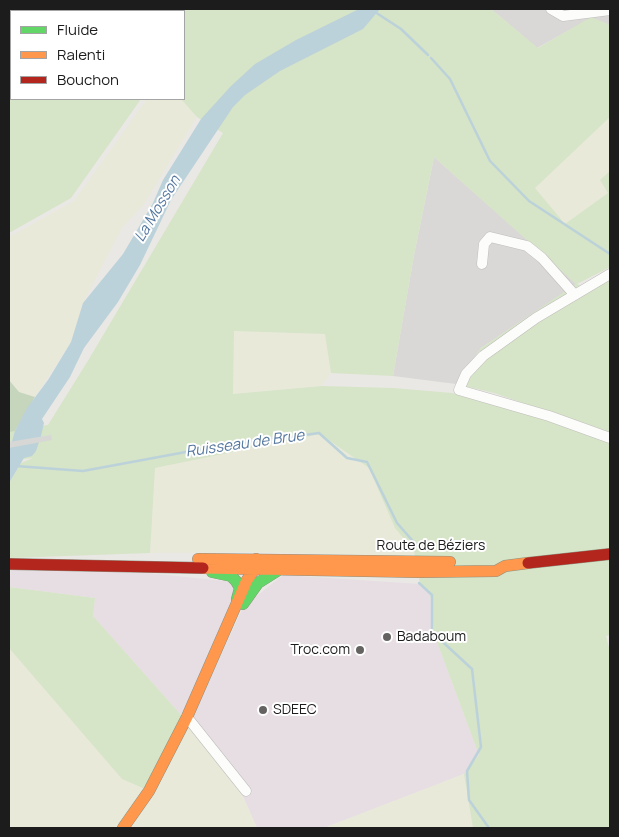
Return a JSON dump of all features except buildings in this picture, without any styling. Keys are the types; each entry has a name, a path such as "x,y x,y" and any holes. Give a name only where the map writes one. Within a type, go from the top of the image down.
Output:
{"main road":[{"path":"505,566 610,554"},
{"path":"124,828 149,791 187,717 233,616 247,580 254,570 256,558"},
{"name":"Route de Béziers","path":"104,565 148,560 256,558 498,562 505,566"},
{"name":"Route de Béziers","path":"9,564 277,571 496,571 505,566"},
{"path":"201,569 231,576 236,581 240,588 233,616"},
{"path":"254,570 258,583"},
{"path":"233,616 258,583 277,571"}],"street":[{"path":"551,9 563,16 610,10"},
{"path":"482,264 484,244 490,237 526,246 542,258 574,294"},
{"path":"610,274 574,294 483,356 466,374 459,390 549,416 610,438"},
{"path":"187,717 246,791"}],"shaded area":[{"path":"491,9 610,9 610,25 591,18 537,48"},
{"path":"434,157 577,284 481,348 456,384 393,376 414,255"},
{"path":"11,568 148,573 244,583 182,716 93,616 95,598 9,587"},
{"path":"283,575 420,584 430,591 434,634 479,755 464,774 324,828 257,828 241,792 192,719 243,607"}],"green space":[{"path":"9,9 69,9 10,10 10,100 140,100 71,198 9,233"},
{"path":"491,9 538,48 591,17 610,25 610,117 535,188 565,224 608,193 600,180 610,171 610,267 577,284 590,290 610,278 610,433 494,393 456,384 481,348 576,284 434,157 414,255 393,376 331,373 325,334 234,331 233,394 322,386 393,388 452,393 532,414 579,430 610,444 610,635 606,636 610,651 610,828 473,828 464,774 479,755 434,634 430,591 420,584 414,551 395,528 369,468 320,434 155,468 150,553 9,558 9,483 21,463 33,458 9,461 9,431 48,425 89,359 223,133 197,117 182,100 185,100 185,10 72,10"},
{"path":"146,100 182,100 197,117 144,204 122,228 83,303 71,342 35,397 19,392 9,380 9,237 74,201"},
{"path":"610,117 610,171 600,180 608,193 565,224 535,188"},
{"path":"234,331 326,334 331,373 322,386 233,394"},
{"path":"9,380 19,392 35,397 15,431 9,432"},
{"path":"320,434 369,468 395,528 414,551 415,556 250,552 150,553 155,468"},
{"path":"9,587 95,598 93,616 182,716 145,789 122,779 9,648"},
{"path":"9,648 122,779 145,789 118,828 9,828"},
{"path":"192,719 241,792 257,828 130,828"},
{"path":"464,774 473,828 324,828"}],"water":[{"name":"La Mosson","path":"359,9 380,9 363,29 280,71 245,95 233,107 171,200 140,265 118,302 84,348 70,377 42,419 44,423 36,451 32,456 24,458 9,483 9,452 15,431 27,408 48,380 71,342 83,303 123,254 153,203 163,180 201,119 231,86 255,64 296,40"}],"pier":[{"path":"51,435 52,440 9,448 9,442"}],"waterway":[{"path":"375,12 401,29 428,55"},
{"path":"431,58 450,79 490,161 529,201 610,254"},
{"name":"Ruisseau de Brue","path":"16,466 83,471 202,449 319,433 347,458 367,462 397,523 419,548"},
{"name":"Ruisseau de Brue","path":"419,583 432,595 432,632 472,669 481,747 467,771 469,800 489,828"}],"traffic: fast":[{"path":"243,604 258,583 277,571"},
{"path":"212,572 231,576 236,581 240,588 237,599"}],"traffic: slow":[{"path":"198,559 450,562"},
{"path":"123,828 149,791 187,717 247,580 254,570 256,559"},
{"path":"203,568 419,572 496,571 505,566 528,563"}],"traffic: jam":[{"path":"528,563 610,554"},
{"path":"9,564 203,568"}],"place":[{"name":"Badaboum","path":"387,637"},
{"name":"Troc.com","path":"360,650"},
{"name":"SDEEC","path":"263,710"}]}
